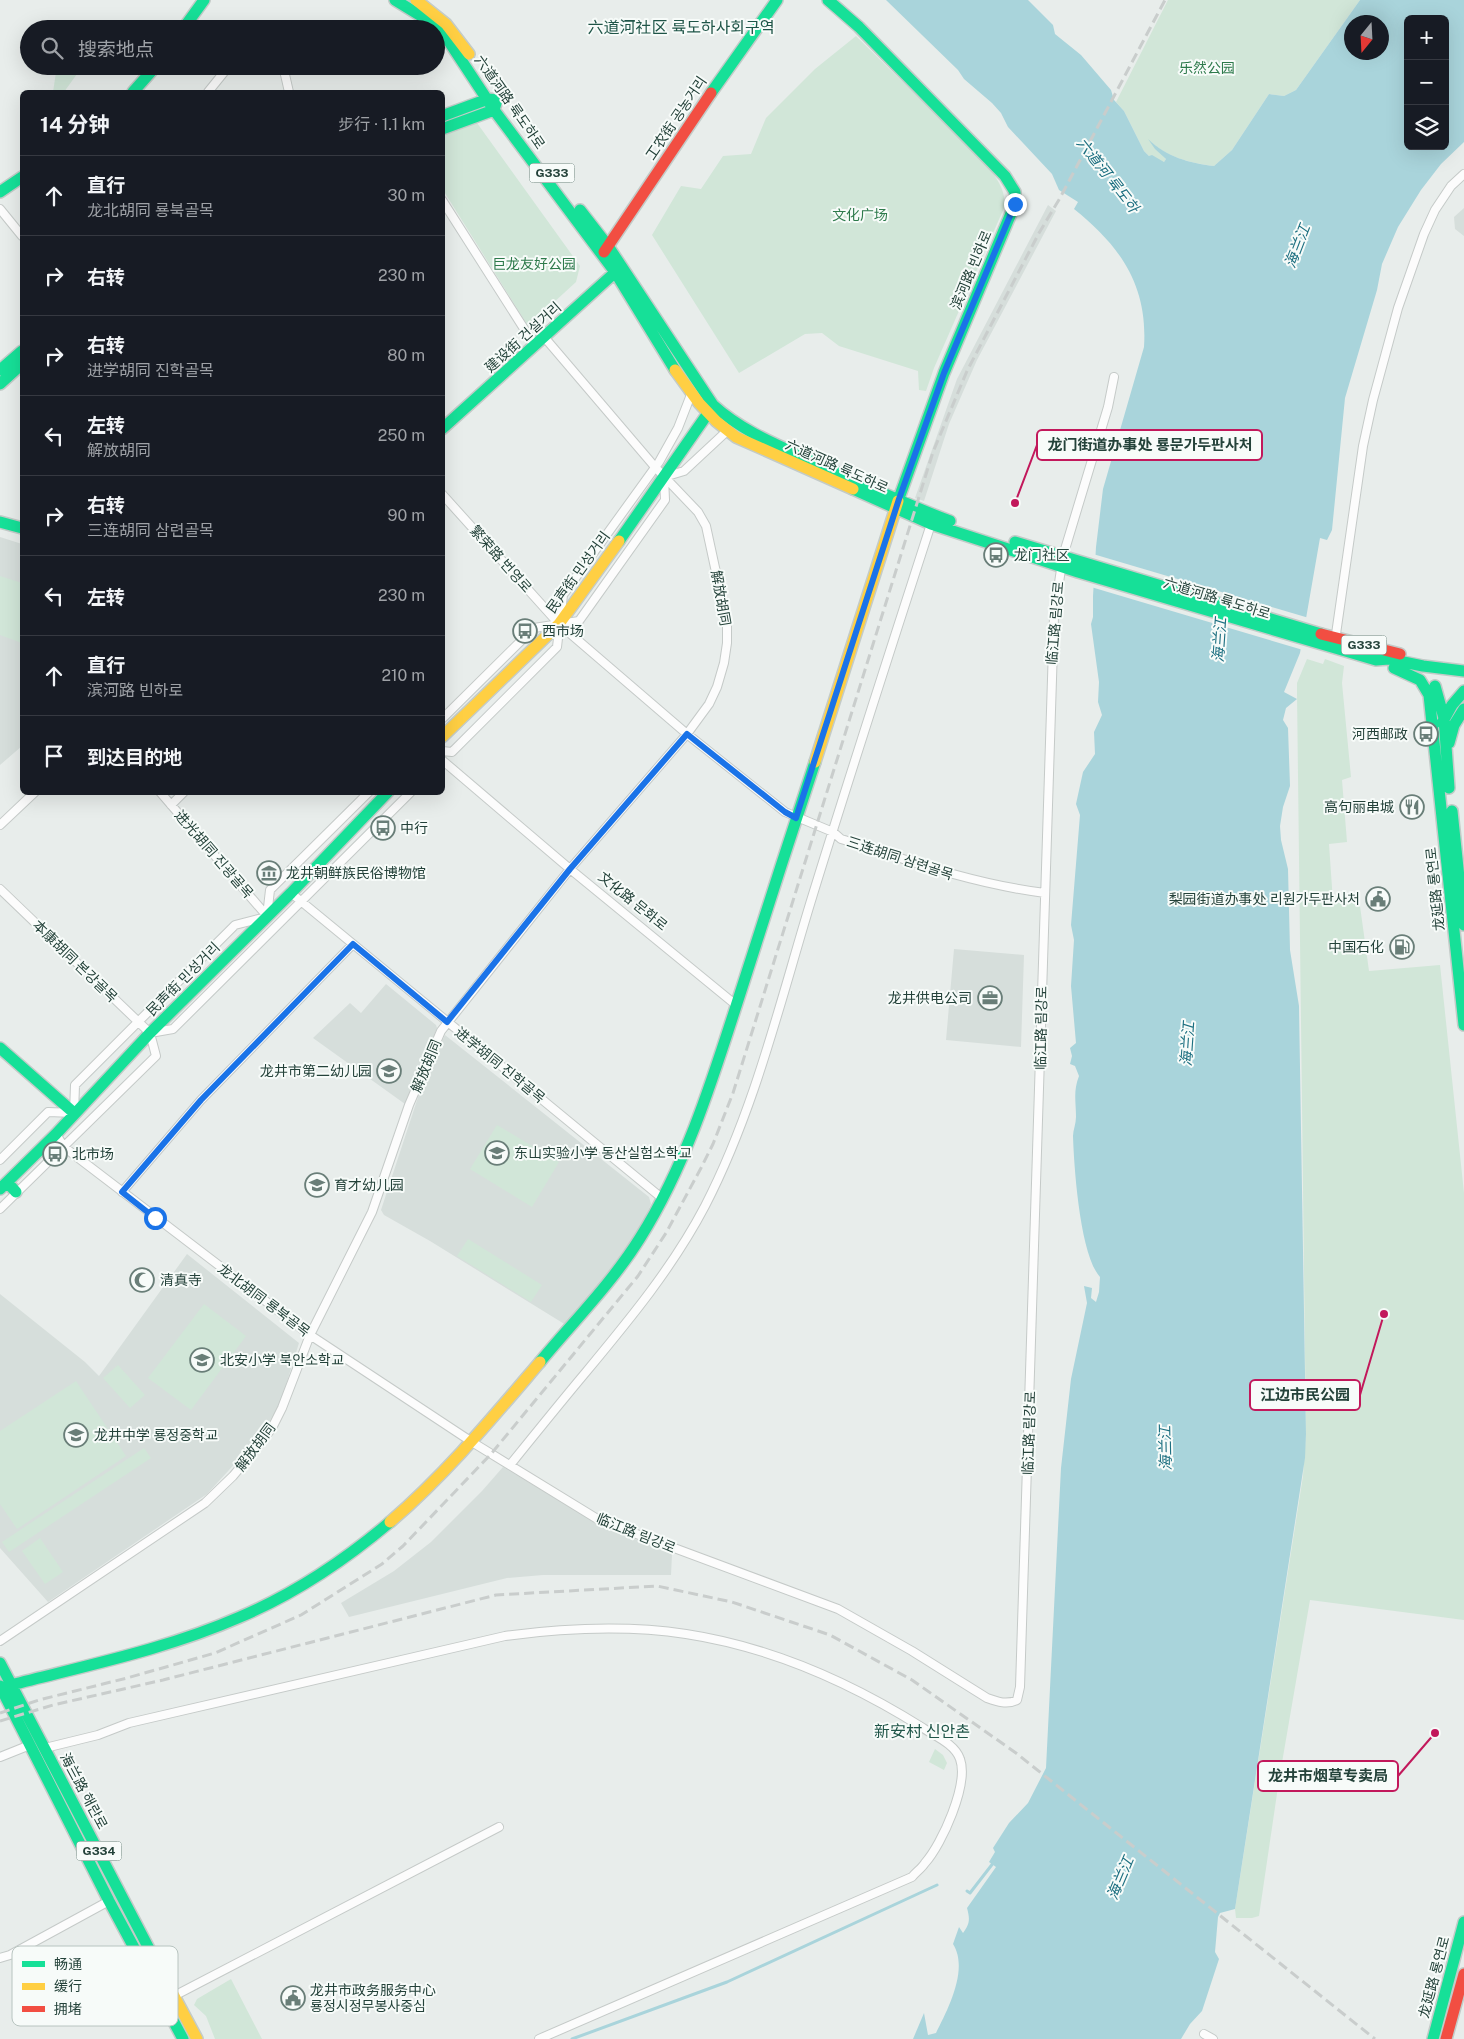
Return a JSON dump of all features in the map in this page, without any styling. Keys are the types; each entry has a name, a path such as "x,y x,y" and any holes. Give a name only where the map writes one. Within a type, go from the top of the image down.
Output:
{"main road":[{"path":"190,20 204,0"},
{"name":"六道河路 륙도하로","path":"395,0 427,20"},
{"name":"六道河路 륙도하로","path":"416,0 444,20"},
{"name":"工农街 공농거리","path":"605,250 720,79 777,0"},
{"name":"滨河路 빈하로","path":"5,1686 211,1630 270,1602 331,1567 380,1530 426,1489 472,1442 608,1283 649,1225 663,1198 698,1120 898,504 944,373 1013,210 1015,192 1005,176 859,27 828,0"},
{"name":"六道河路 륙도하로","path":"445,21 456,33 493,103"},
{"name":"六道河路 륙도하로","path":"445,36 493,103 619,269 727,431 751,445 898,504 1079,568 1321,640 1464,663"},
{"path":"137,90 149,75"},
{"path":"445,115 493,103"},
{"path":"445,128 493,103"},
{"path":"0,192 20,178"},
{"name":"六道河路 륙도하로","path":"619,269 678,375 692,392 711,409 753,434 898,504 931,524 1062,561"},
{"name":"建设街 건설거리","path":"445,426 619,269"},
{"path":"0,370 20,353"},
{"path":"0,384 20,366"},
{"name":"民声街 민성거리","path":"445,734 559,624 711,409"},
{"path":"0,522 20,527"},
{"name":"六道河路 륙도하로","path":"1334,643 1376,660 1389,659 1423,666 1464,671"},
{"path":"1406,655 1423,666 1433,682 1444,718"},
{"name":"龙延路 룡연로","path":"1376,660 1415,675 1424,682 1429,695 1448,773 1464,925"},
{"name":"龙延路 룡연로","path":"1464,691 1444,718 1442,750 1464,1025"},
{"name":"龙延路 룡연로","path":"1442,750 1464,709"},
{"name":"民声街 민성거리","path":"4,1186 56,1134 150,1033 291,893 385,795"},
{"path":"0,1048 74,1113"},
{"path":"4,1186 16,1192"},
{"name":"海兰路 해란로","path":"0,1663 5,1686 30,1745 133,1946"},
{"name":"海兰路 해란로","path":"5,1686 46,1748 148,1946"},
{"name":"龙延路 룡연로","path":"1433,2039 1464,1922"},
{"name":"龙延路 룡연로","path":"1446,2039 1464,1974"},
{"name":"海兰路 해란로","path":"178,2003 197,2039"},
{"name":"海兰路 해란로","path":"176,2026 183,2039"}],"street":[{"path":"210,90 221,75"},
{"path":"285,75 289,90"},
{"path":"1334,643 1363,446 1373,400 1398,308 1427,226 1451,186 1464,174"},
{"path":"445,205 535,346"},
{"path":"0,210 20,234"},
{"name":"解放胡同","path":"0,1641 184,1519 233,1476 272,1428 282,1408 310,1335 372,1212 410,1105 441,1031 570,869 687,734 709,704 717,687 727,643 727,623 706,526 698,512 655,467 544,338"},
{"name":"临江路 림강로","path":"472,1442 612,1526 838,1609 912,1651 987,1698 1000,1703 1012,1703 1017,1700 1020,1687 1052,641 1062,561 1108,407 1114,377"},
{"path":"445,751 452,752 557,647 563,595 655,467 678,428 692,392"},
{"path":"664,477 684,471 727,431"},
{"name":"繁荣路 번영로","path":"445,497 559,624"},
{"path":"510,1466 634,1316 670,1264 705,1205 752,1096 833,832 931,524"},
{"path":"445,716 534,628 559,624"},
{"name":"三连胡同 삼련골목","path":"559,624 687,734 785,812 833,832 842,839 958,876 1013,889 1045,893"},
{"name":"文化路 문화로","path":"445,763 570,869 736,1005"},
{"path":"0,825 33,795"},
{"name":"进光胡同 진광골목","path":"163,795 268,916"},
{"path":"171,804 181,795"},
{"path":"0,1160 48,1112 74,1113 75,1085 235,925 268,916 270,890 366,795"},
{"path":"0,1209 156,1056 150,1033 173,1029 408,795"},
{"name":"本康胡同 본강골목","path":"0,889 150,1033"},
{"name":"进学胡同 진학골목","path":"291,893 663,1198"},
{"path":"122,1192 195,1108 353,944"},
{"path":"56,1134 64,1148"},
{"name":"龙北胡同 룡북골목","path":"64,1148 310,1335 472,1442"},
{"path":"46,1748 98,1735 129,1723 505,1636 549,1630 602,1628 686,1634 776,1656 815,1670 857,1689 899,1713 946,1743 961,1759 962,1785 959,1797 936,1847 925,1864 912,1876 539,2039"},
{"path":"0,1757 30,1745"},
{"path":"178,1994 499,1827"},
{"path":"26,1946 109,1901"},
{"path":"0,1958 12,1954"},
{"path":"1204,2034 1213,2039"}],"shaded area":[{"path":"1048,205 1056,211 977,360 949,424 924,501 915,498 957,379"},
{"path":"1464,208 1464,236 1455,229 1454,217"},
{"path":"0,537 20,543 20,748 0,765"},
{"path":"954,949 1024,955 1021,1047 946,1040"},
{"name":"龙井市第二幼儿园","path":"386,984 436,1025 437,1028 405,1104 313,1038 350,1003 361,1013"},
{"name":"东山实验小学 동산실험소학교","path":"445,1035 649,1197 651,1204 632,1239 566,1325 430,1241 384,1215 381,1210 422,1085"},
{"path":"187,1254 299,1343 280,1404 261,1435 207,1494 48,1602 0,1548 0,1294 85,1362 99,1376"},
{"path":"503,1467 600,1525 672,1554 671,1575 543,1575 507,1578 349,1617 341,1603 394,1571 431,1542"}],"green space":[{"name":"乐然公园","path":"1168,0 1360,0 1349,15 1344,15 1344,22 1296,90 1284,96 1269,94 1232,150 1214,166 1172,156 1150,141 1166,159 1164,162 1149,156 1144,151 1124,111 1116,102"},
{"name":"文化广场","path":"856,36 988,166 1000,186 1005,202 926,391 919,390 918,371 839,346 822,333 805,334 739,373 652,235 681,186 701,189 723,156 751,154 766,118 815,69"},
{"path":"56,75 76,75 65,90 53,90"},
{"name":"巨龙友好公园","path":"472,116 580,266 576,282 528,326 445,193 445,130"},
{"path":"0,576 20,582 20,642 0,635"},
{"path":"1307,659 1323,664 1325,659 1344,666 1342,683 1351,777 1342,780 1347,842 1329,844 1333,902 1359,899 1369,971 1440,965 1464,1193 1464,1620 1310,1600 1279,1780 1259,1916 1236,1918 1235,1909 1303,1476 1306,1434 1297,683"},
{"path":"497,1125 559,1162 532,1207 470,1169"},
{"path":"468,1239 542,1285 531,1302 457,1256"},
{"path":"204,1304 246,1336 191,1410 148,1378"},
{"path":"118,1365 145,1395 130,1408 103,1378"},
{"path":"76,1381 126,1456 17,1529 0,1504 0,1431"},
{"path":"144,1448 151,1458 9,1552 2,1542"},
{"path":"40,1538 63,1572 45,1584 22,1551"},
{"path":"935,1749 943,1755 947,1763 944,1770 929,1762"},
{"path":"231,1979 262,2039 215,2039 206,2016 194,2005 197,1999"}],"water":[{"path":"886,0 1028,0 1053,25 1055,34 1081,55 1111,90 1114,100 1124,111 1144,151 1149,156 1152,155 1164,162 1166,159 1148,139 1171,155 1196,163 1214,166 1232,150 1269,94 1284,96 1296,90 1344,22 1344,60 1389,60 1389,15 1349,15 1360,0 1464,0 1464,142 1441,164 1421,190 1398,227 1382,264 1377,290 1345,398 1332,530 1327,540 1320,538 1300,653 1284,692 1297,699 1286,708 1283,720 1288,728 1290,786 1283,807 1280,826 1281,840 1288,869 1290,950 1299,1006 1305,1458 1235,1909 1220,1913 1218,1917 1215,1952 1219,1959 1202,2011 1190,2024 1181,2039 913,2039 924,2013 928,2035 936,2033 941,2023 951,2001 958,1977 959,1965 953,1944 959,1927 963,1933 969,1921 967,1908 996,1867 989,1862 995,1852 993,1848 1009,1823 1028,1803 1046,1768 1061,1468 1071,1379 1087,1303 1084,1286 1092,1288 1091,1298 1096,1302 1100,1277 1093,1266 1087,1250 1079,1210 1073,1134 1076,1122 1075,1092 1079,1076 1075,1066 1070,1064 1072,1056 1070,1048 1076,1043 1071,986 1074,940 1071,925 1080,815 1076,804 1083,772 1095,754 1094,732 1102,715 1098,702 1099,682 1091,624 1093,617 1096,547 1103,489 1144,347 1144,325 1141,304 1136,286 1128,269 1105,237 1074,209 1078,202 1059,190 1052,174 1008,127 1001,113 964,79 958,70"}],"pier":[{"path":"1093,554 1309,618 1303,650 1091,587"}],"waterway":[{"path":"967,1891 970,1893 994,1862"},
{"path":"572,2039 727,1982 937,1885"}],"railway":[{"path":"0,1713 39,1700 215,1653 301,1615 382,1564 403,1546 491,1454 638,1276 666,1233 701,1168 713,1144 733,1093 933,452 967,371 1165,0"},
{"path":"0,1721 53,1705 163,1680 496,1595 657,1586 732,1602 830,1635 912,1680 1016,1753 1375,2039"}],"traffic: fast":[{"path":"190,20 204,0"},
{"path":"395,0 428,20"},
{"path":"711,93 777,0"},
{"path":"828,0 859,27 1005,176 1015,192 1015,204 944,373 898,501"},
{"path":"445,36 494,110 615,272 675,370"},
{"path":"135,90 148,75"},
{"path":"445,115 488,99 497,100 494,110 445,128"},
{"path":"0,192 20,178"},
{"path":"580,210 608,246 713,405 738,424 766,440 886,495 950,521"},
{"path":"445,426 621,267"},
{"path":"0,370 20,353"},
{"path":"0,384 20,366"},
{"path":"619,541 713,406"},
{"path":"853,489 931,524 1078,572 1376,660 1389,659 1423,666 1464,671"},
{"path":"0,522 20,527"},
{"path":"1015,542 1321,634"},
{"path":"1394,668 1420,680 1429,695 1464,1025"},
{"path":"1435,686 1444,718 1449,788"},
{"path":"1442,723 1452,705 1464,691"},
{"path":"1449,743 1454,725 1464,709"},
{"path":"540,1362 629,1255 671,1181 696,1122 718,1061 815,762"},
{"path":"0,1189 56,1134 150,1033 291,893 385,795"},
{"path":"1452,811 1464,925"},
{"path":"0,1048 74,1113"},
{"path":"7,1182 16,1192"},
{"path":"11,1685 156,1647 240,1617 280,1598 337,1563 390,1522"},
{"path":"0,1663 148,1946"},
{"path":"0,1686 133,1946"},
{"path":"1433,2039 1464,1922"},
{"path":"176,2026 183,2039"}],"traffic: slow":[{"path":"416,0 441,20"},
{"path":"445,23 469,54"},
{"path":"675,370 699,403 716,421 736,437 853,489"},
{"path":"815,762 898,501"},
{"path":"445,734 559,624 619,541"},
{"path":"390,1522 450,1465 540,1362"},
{"path":"178,2003 197,2039"}],"traffic: jam":[{"path":"604,252 711,93"},
{"path":"1321,634 1400,654"},
{"path":"1446,2039 1464,1974"}],"place":[{"name":"龙门街道办事处 룡문가두판사처","path":"1015,503"},
{"name":"龙门社区","path":"996,555"},
{"name":"西市场","path":"525,631"},
{"name":"河西邮政","path":"1426,734"},
{"name":"高句丽串城","path":"1412,807"},
{"name":"中行","path":"383,828"},
{"name":"龙井朝鲜族民俗博物馆","path":"269,873"},
{"name":"梨园街道办事处 리원가두판사처","path":"1378,899"},
{"name":"中国石化","path":"1402,947"},
{"name":"龙井供电公司","path":"990,998"},
{"name":"龙井市第二幼儿园","path":"389,1071"},
{"name":"东山实验小学 동산실험소학교","path":"497,1153"},
{"name":"北市场","path":"55,1154"},
{"name":"育才幼儿园","path":"317,1185"},
{"name":"清真寺","path":"142,1280"},
{"name":"江边市民公园","path":"1384,1314"},
{"name":"北安小学 북안소학교","path":"202,1360"},
{"name":"龙井中学 룡정중학교","path":"76,1435"},
{"name":"龙井市烟草专卖局","path":"1435,1733"},
{"name":"龙井市政务服务中心 룡정시정무봉사중심","path":"293,1998"}],"district":[{"name":"六道河社区 륙도하사회구역","path":"681,27"},
{"name":"新安村 신안촌","path":"922,1731"}],"route":[{"path":"155,1218 122,1192 201,1100 353,944 447,1022 570,869 687,734 785,812 796,818 899,499 944,373 1015,204"}],"water label":[{"name":"六道河 륙도하","path":"1108,175"},
{"name":"海兰江","path":"1297,246"},
{"name":"海兰江","path":"1219,640"},
{"name":"海兰江","path":"1187,1044"},
{"name":"海兰江","path":"1165,1448"},
{"name":"海兰江","path":"1120,1878"}]}
